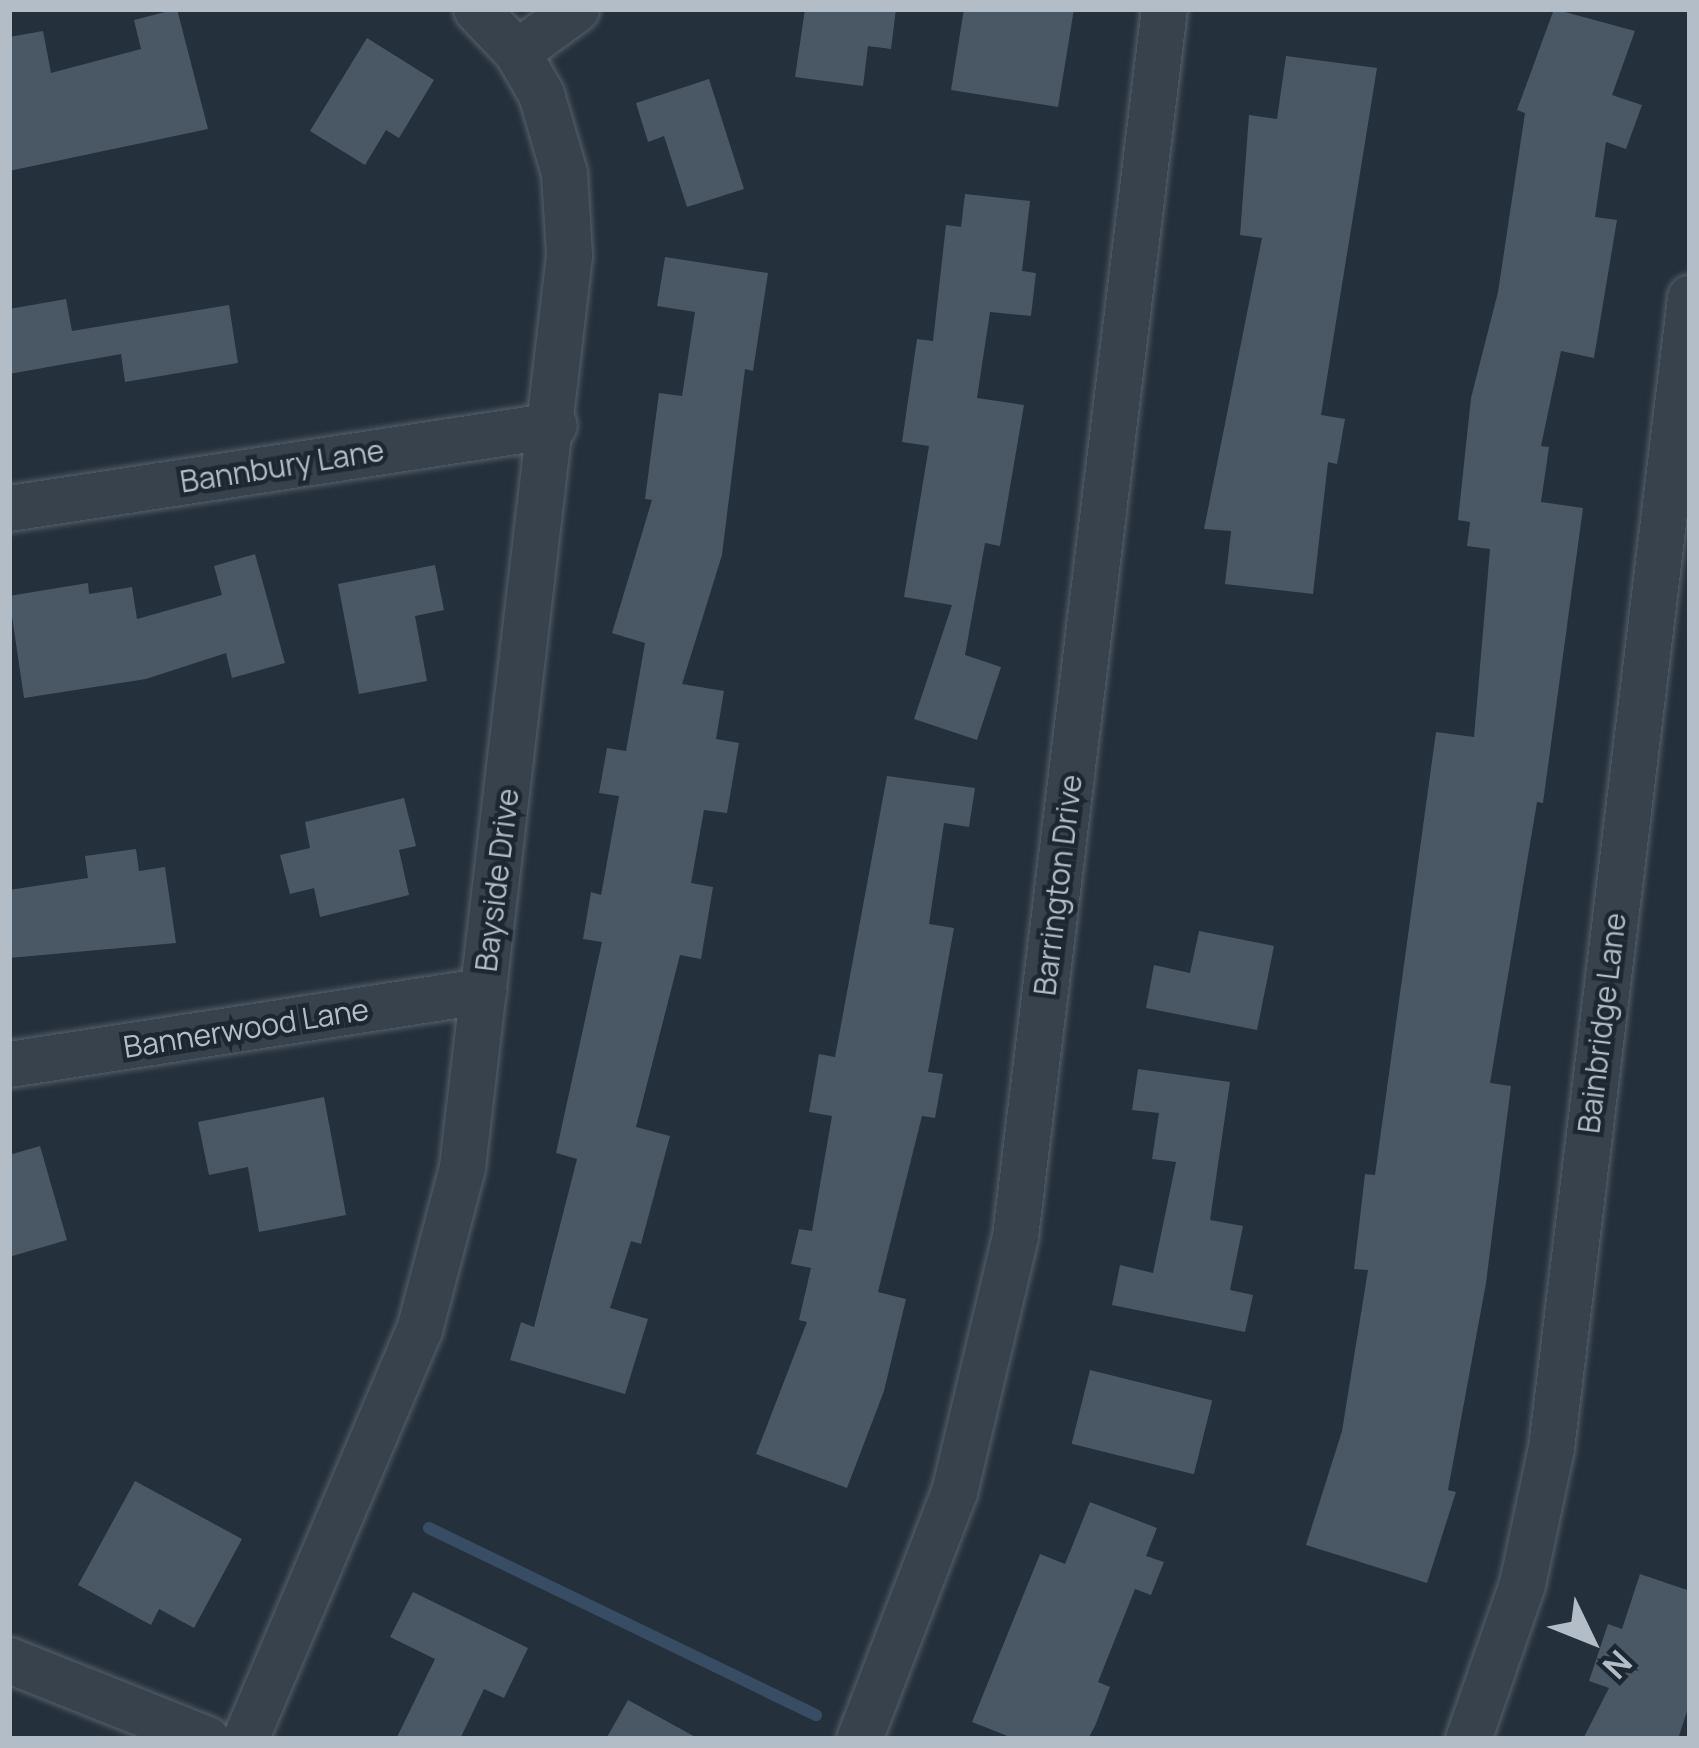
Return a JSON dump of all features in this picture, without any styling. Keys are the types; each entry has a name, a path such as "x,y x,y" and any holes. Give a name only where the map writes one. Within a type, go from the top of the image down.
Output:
{"street":[{"name":"Bayside Drive","path":"245,1739 419,1330 462,1167 554,425 568,204 549,117 517,52 476,9"},
{"path":"517,52 576,9"},
{"name":"Barrington Drive","path":"859,1739 954,1492 1015,1236 1164,9"},
{"name":"Bainbridge Lane","path":"1468,1739 1522,1584 1551,1448 1690,297"},
{"name":"Bannbury Lane","path":"9,508 554,425"},
{"name":"Bannerwood Lane","path":"9,1064 483,992"},
{"path":"9,1660 207,1739"}],"building":[{"path":"177,9 208,129 9,171 9,37 43,31 51,73 141,49 134,20"},
{"path":"805,9 896,9 891,49 868,46 863,86 795,77"},
{"path":"964,9 1074,9 1058,107 951,90"},
{"path":"1554,9 1635,31 1612,95 1642,105 1626,149 1606,142 1595,217 1617,220 1594,358 1561,351 1541,446 1549,447 1541,502 1583,508 1543,803 1537,802 1490,1083 1511,1086 1486,1283 1448,1490 1456,1492 1427,1583 1306,1545 1342,1431 1368,1270 1354,1269 1365,1174 1375,1175 1436,732 1474,737 1490,549 1467,546 1470,522 1458,520 1471,398 1498,292 1525,113 1517,110"},
{"path":"367,38 434,80 399,138 386,130 365,165 310,131"},
{"path":"1286,56 1377,68 1321,415 1345,419 1337,464 1328,462 1313,594 1225,584 1231,531 1204,529 1262,238 1240,235 1249,115 1277,119"},
{"path":"709,79 744,189 687,207 664,136 648,142 636,103"},
{"path":"965,194 1030,201 1022,271 1036,273 1031,316 990,312 977,398 1024,405 1000,546 985,543 965,655 1001,667 977,740 914,719 952,605 904,597 929,446 902,442 917,339 933,341 946,225 961,227"},
{"path":"665,257 768,273 753,371 745,369 722,555 682,684 724,691 716,739 739,743 727,813 704,810 691,883 713,887 701,959 680,955 636,1127 670,1136 641,1244 631,1241 610,1308 648,1319 625,1394 510,1360 521,1322 534,1327 577,1159 556,1153 602,942 583,939 591,892 601,895 619,796 599,793 607,748 626,751 645,643 612,633 652,500 645,499 659,393 682,396 695,312 657,306"},
{"path":"66,299 72,331 229,305 238,363 125,382 121,354 9,374 9,309"},
{"path":"255,554 285,663 232,678 226,653 146,679 24,698 9,596 88,583 89,594 132,587 137,619 222,595 214,566"},
{"path":"435,565 444,610 415,616 427,681 359,694 338,584"},
{"path":"887,776 975,788 969,827 944,823 929,924 954,928 928,1072 943,1074 935,1118 922,1116 878,1292 906,1299 884,1391 847,1488 756,1454 807,1322 799,1320 811,1268 791,1264 799,1229 812,1231 832,1116 809,1112 819,1054 835,1057"},
{"path":"404,798 416,846 399,850 409,895 320,917 314,888 290,894 280,855 310,848 305,822"},
{"path":"136,849 139,871 165,867 176,943 9,958 9,890 88,878 85,856"},
{"path":"1199,931 1274,946 1257,1030 1146,1008 1154,965 1190,973"},
{"path":"1138,1069 1230,1082 1210,1220 1243,1226 1230,1290 1253,1295 1245,1332 1112,1305 1120,1265 1153,1273 1176,1162 1152,1159 1159,1113 1132,1110"},
{"path":"324,1097 346,1215 259,1232 248,1167 209,1175 198,1122"},
{"path":"40,1146 67,1240 9,1257 9,1155"},
{"path":"1090,1370 1212,1400 1194,1474 1072,1444"},
{"path":"135,1481 242,1539 194,1628 159,1609 151,1625 78,1585"},
{"path":"1090,1502 1157,1528 1146,1556 1164,1562 1151,1595 1135,1589 1098,1682 1110,1687 1095,1726 1088,1739 1015,1739 972,1722 1040,1554 1065,1564"},
{"path":"1640,1574 1690,1591 1690,1702 1678,1739 1583,1739 1609,1688 1589,1681 1608,1624 1622,1629"},
{"path":"413,1592 528,1648 504,1698 484,1689 460,1739 396,1739 435,1659 390,1637"},
{"path":"628,1700 699,1739 606,1739"}],"waterway":[{"path":"429,1528 816,1715"}]}
